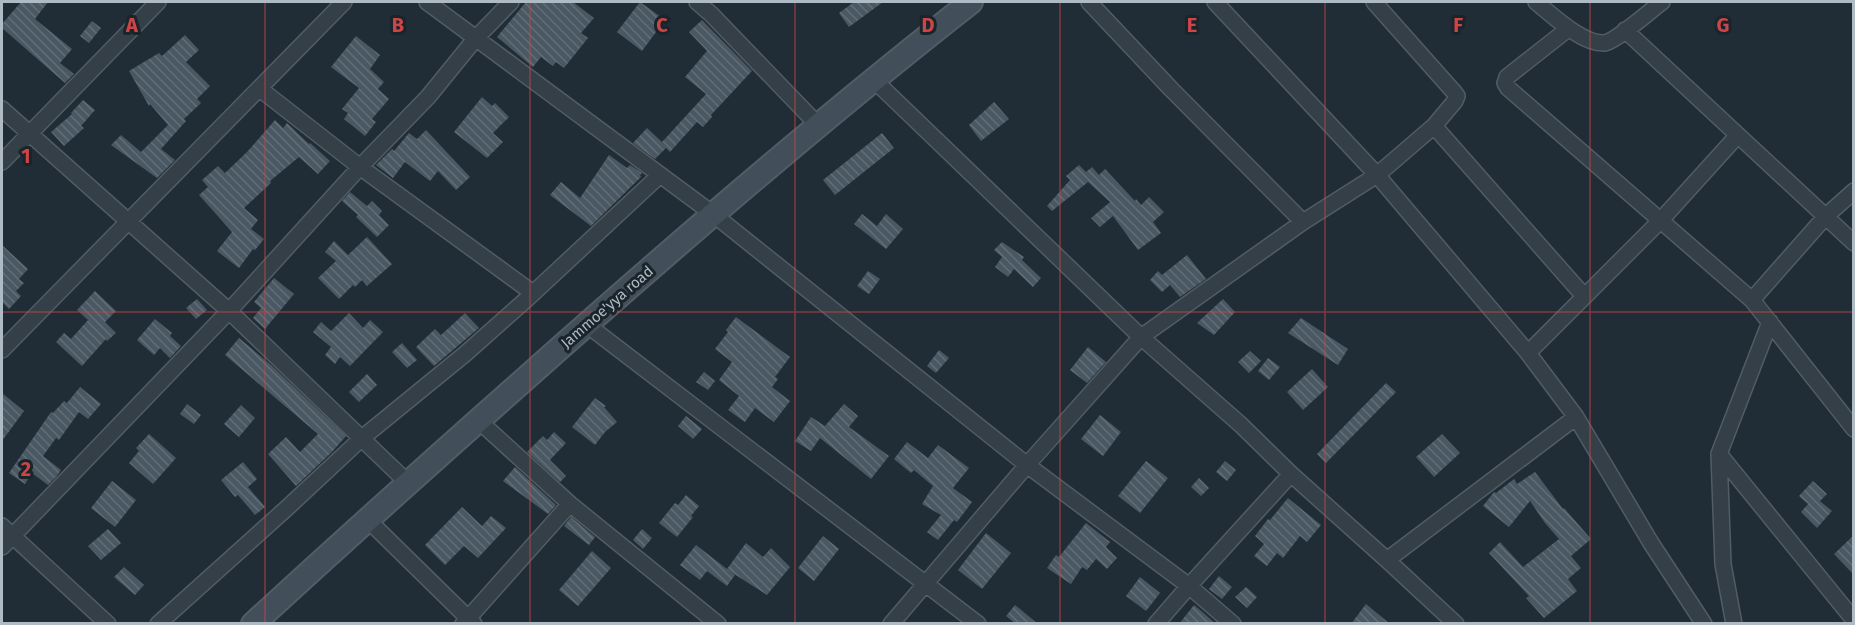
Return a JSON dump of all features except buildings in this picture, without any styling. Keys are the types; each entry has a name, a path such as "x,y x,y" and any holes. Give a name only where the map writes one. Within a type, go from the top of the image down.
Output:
{"main road":[{"name":"Jammoe'yya road","path":"254,624 367,519 586,324 873,79 971,2"}],"street":[{"path":"2,162 158,2"},
{"path":"2,350 344,2"},
{"path":"427,2 713,214 1027,465 1188,586 1233,624"},
{"path":"2,547 7,531 229,311 360,167 428,97 476,38 511,2"},
{"path":"697,2 819,125"},
{"path":"711,14 721,2"},
{"path":"1089,2 1171,89 1303,222"},
{"path":"1215,2 1377,175 1528,353 1576,417 1651,543 1704,624"},
{"path":"891,624 1027,465 1141,337 1303,222 1377,175 1434,126 1455,101 1457,96 1374,2"},
{"path":"1536,2 1568,29 1590,40 1604,43 1615,39 1662,2"},
{"path":"1568,29 1507,77 1505,83 1508,88 1752,300 1854,429"},
{"path":"1625,30 1854,243"},
{"path":"873,79 1141,337 1241,425 1291,474 1456,624"},
{"path":"260,88 360,167 533,293"},
{"path":"2,109 229,311 408,483"},
{"path":"1434,126 1584,296"},
{"path":"1528,353 1661,220 1738,135"},
{"path":"158,624 362,438 465,354 660,175"},
{"path":"1752,300 1826,216 1854,191"},
{"path":"1734,624 1723,564 1719,454 1770,322"},
{"path":"586,324 978,624"},
{"path":"1387,560 1576,417"},
{"path":"478,420 570,504 718,624"},
{"path":"1719,454 1854,620"},
{"path":"1156,624 1291,474"},
{"path":"367,519 468,622 570,504"},
{"path":"7,531 108,624"}]}
